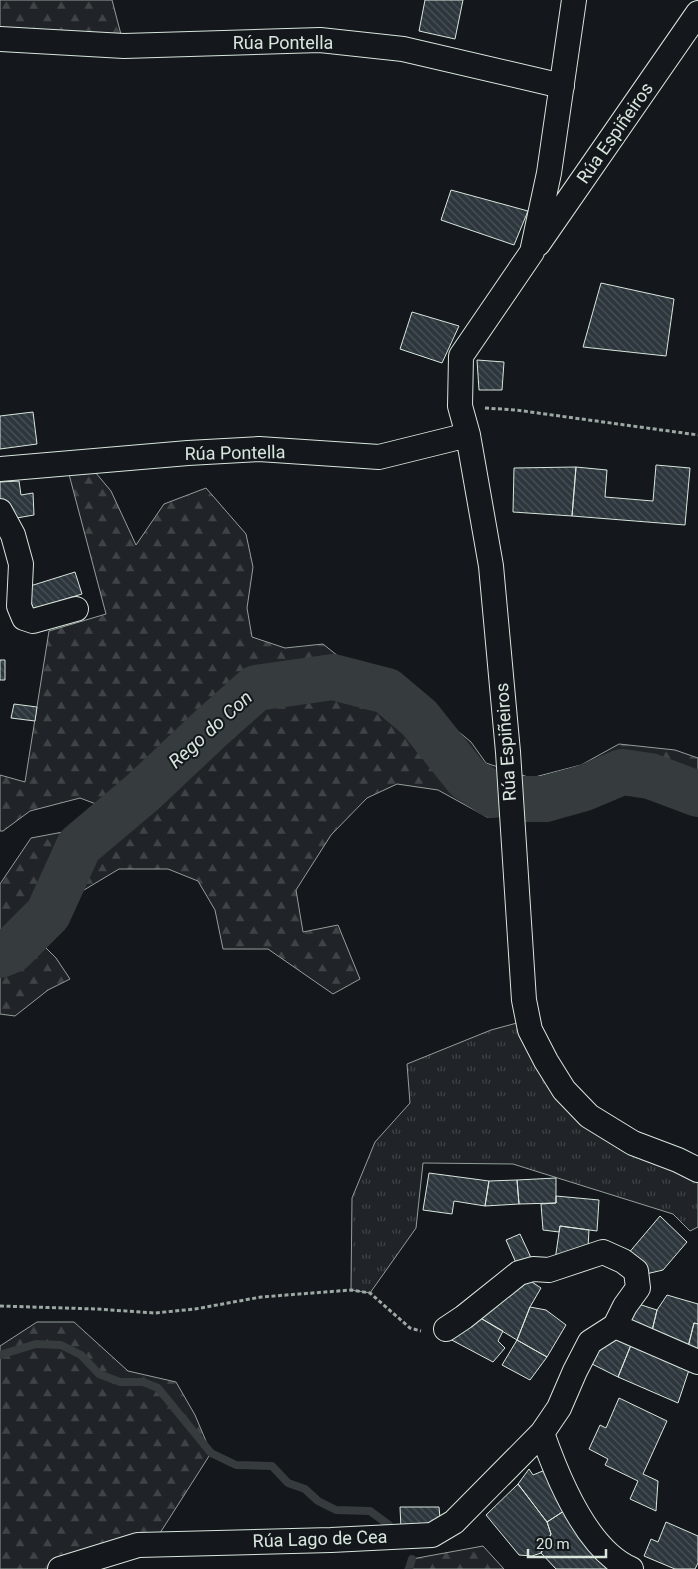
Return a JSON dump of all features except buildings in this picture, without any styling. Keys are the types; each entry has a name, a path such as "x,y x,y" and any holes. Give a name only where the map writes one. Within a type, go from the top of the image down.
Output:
{"street":[{"name":"Rúa Espiñeiros","path":"532,252 550,173 574,0"},
{"name":"Rúa Espiñeiros","path":"698,13 461,356 460,406 468,435 491,566 508,752 524,1000 530,1030 564,1090 589,1116 633,1143 678,1160 698,1170"},
{"name":"Rúa Pontella","path":"0,39 124,46 320,40 403,49 562,86"},
{"name":"Rúa Pontella","path":"0,469 259,449 380,457 468,435"},
{"path":"0,510 13,535 21,564 19,606 24,618 33,621 76,609"},
{"name":"Rúa Lago de Cea","path":"60,1569 138,1544 331,1540 432,1535 454,1522 542,1433 559,1408 590,1342 615,1326 625,1306 638,1288 636,1270 623,1261 603,1252 549,1270 533,1270 519,1273 446,1329"},
{"path":"615,1326 698,1362"},
{"path":"542,1433 552,1463 573,1506 604,1549 620,1564 631,1569"}],"path":[{"path":"460,406 516,410 698,435"},
{"path":"0,1306 155,1313 195,1309 261,1297 350,1290 370,1293 410,1328 421,1332 446,1329"}],"green space":[{"path":"0,0 112,0 124,46 0,39"},
{"path":"66,463 90,466 111,491 136,545 164,504 206,488 246,534 253,567 247,608 252,637 285,648 323,644 359,673 401,684 471,742 486,763 531,778 581,765 619,744 675,750 698,758 698,804 639,785 604,798 547,814 487,817 438,790 397,784 367,798 331,835 296,890 303,932 338,925 360,979 333,994 268,949 223,949 215,910 198,881 168,869 119,869 79,893 62,921 43,945 56,958 70,979 48,990 15,1016 0,1014 0,884 31,838 79,829 96,804 80,798 30,811 3,831 0,831 0,775 25,782 49,631 106,614"},
{"path":"528,1020 564,1090 698,1172 698,1227 690,1231 673,1214 513,1164 423,1163 416,1228 370,1293 351,1290 352,1198 375,1142 410,1103 407,1064 491,1030"},
{"path":"37,1322 74,1322 128,1371 176,1382 195,1415 211,1453 153,1544 79,1569 0,1569 0,1346"},
{"path":"483,1546 504,1569 405,1569 412,1559"}],"waterway":[{"name":"Rego do Con","path":"0,955 12,950 48,914 79,846 143,792 256,688 333,677 387,691 419,718 467,778 493,795"},
{"name":"Rego do Con","path":"524,799 545,799 584,788 622,772 650,776 698,794"},
{"path":"0,1355 36,1344 61,1345 81,1355 99,1374 120,1382 143,1382 158,1388 211,1453 236,1465 272,1466 288,1483 305,1489 318,1501 336,1510 370,1511 389,1525"},
{"path":"409,1569 412,1559"}]}
